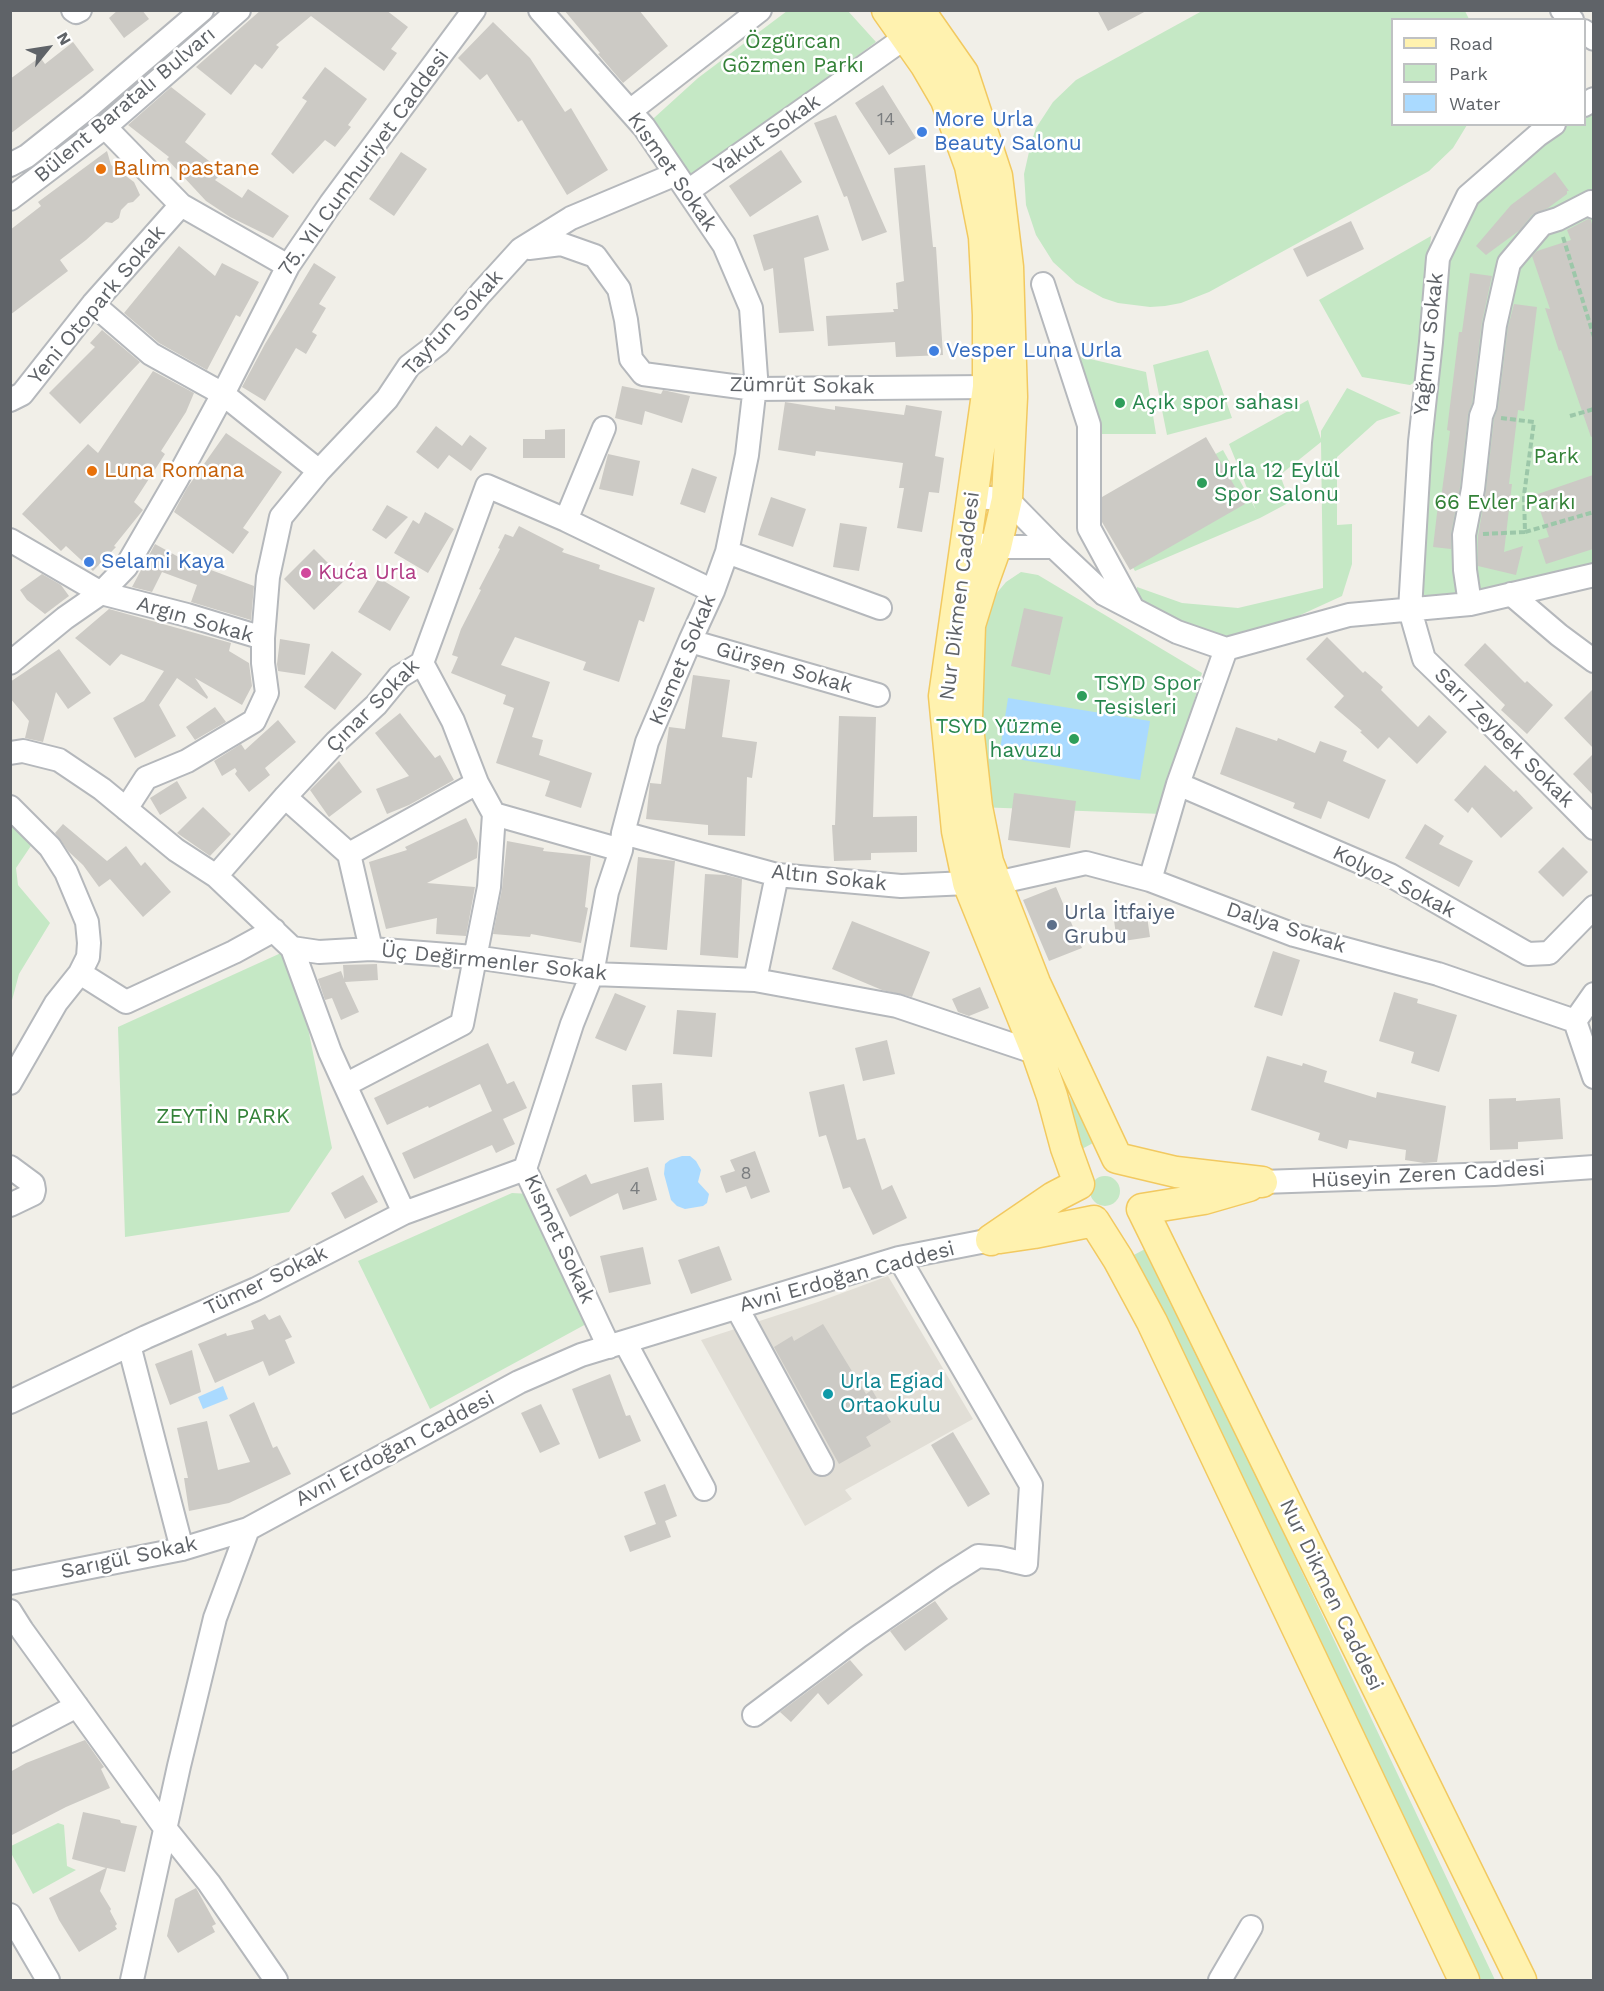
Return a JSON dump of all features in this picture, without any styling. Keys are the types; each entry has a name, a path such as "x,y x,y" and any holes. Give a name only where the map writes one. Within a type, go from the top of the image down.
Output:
{"main road":[{"name":"Nur Dikmen Caddesi","path":"887,10 925,64 946,100 970,166 984,237 988,315 988,387 944,696 957,831 1035,982 1117,1158"},
{"name":"Nur Dikmen Caddesi","path":"919,10 963,73 997,176 1008,267 1012,397 1007,499 996,547 981,586 970,625 967,718 977,807 988,862 982,883 1079,1184"},
{"path":"1262,1182 1176,1172 1117,1158 1093,1163 1085,1171 1078,1193 1081,1205 1118,1258 1152,1322 1464,1980"},
{"path":"991,1239 1094,1221 1107,1226 1119,1226 1134,1218 1142,1209 1147,1193 1143,1176 1132,1163 1117,1158"},
{"path":"1142,1209 1204,1199 1262,1182"},
{"path":"991,1239 1054,1197 1079,1184"},
{"name":"Nur Dikmen Caddesi","path":"1142,1209 1521,1980"}],"street":[{"path":"73,10 76,12 80,10"},
{"name":"Bülent Baratalı Bulvarı","path":"10,165 27,156 91,105 202,10"},
{"name":"Bülent Baratalı Bulvarı","path":"10,198 105,127 240,10"},
{"name":"75. Yıl Cumhuriyet Caddesi","path":"10,663 65,618 101,593 126,567 223,394 288,266 331,203 474,10"},
{"name":"Kısmet Sokak","path":"540,10 644,127 724,245 751,308 755,389 747,455 727,552 713,591 647,742 607,892 592,974 572,1024 525,1169 617,1344 704,1489"},
{"path":"630,111 760,10"},
{"name":"Yakut Sokak","path":"682,182 906,37"},
{"name":"Yağmur Sokak","path":"1410,610 1420,442 1438,258 1468,196 1551,126"},
{"path":"105,127 181,205 288,266"},
{"name":"Tayfun Sokak","path":"263,638 268,577 281,517 319,471 387,399 409,366 439,343 521,249 571,218 682,182"},
{"path":"1470,604 1465,570 1464,535 1473,489 1481,416 1485,406 1495,326 1509,263 1542,224 1558,219 1591,202 1593,207"},
{"name":"Yeni Otopark Sokak","path":"10,400 22,394 93,304 181,205"},
{"name":"Zümrüt Sokak","path":"521,249 561,244 595,256 619,289 631,359 643,374 755,389 988,387"},
{"path":"1043,284 1089,425 1089,528 1133,610"},
{"path":"93,304 151,354 223,394 319,471"},
{"path":"604,428 566,520 713,591"},
{"name":"Çınar Sokak","path":"216,876 336,742 376,705 399,677 422,663 487,486 566,520"},
{"path":"972,497 1007,499 1104,594 1177,632 1226,649 1349,615 1470,604 1593,575"},
{"name":"Argın Sokak","path":"10,540 101,593 187,615 263,638 263,663 267,693 254,721 187,761 146,778 126,808"},
{"path":"966,542 996,547 1054,547"},
{"path":"727,552 880,608"},
{"path":"1512,594 1593,661"},
{"name":"Sarı Zeybek Sokak","path":"1410,610 1424,659 1593,828"},
{"name":"Gürşen Sokak","path":"690,640 878,695"},
{"path":"1150,880 1178,784 1226,649"},
{"path":"345,1085 462,1024 489,887 494,814 477,783 453,722 422,663"},
{"path":"10,753 23,751 59,760 102,789 176,850 216,876 292,948 330,1052 404,1213"},
{"path":"349,854 477,783"},
{"name":"Kolyoz Sokak","path":"1178,784 1389,875 1528,954 1549,953 1593,907"},
{"path":"285,797 349,854 371,950"},
{"path":"10,807 50,847 66,872 87,922 89,943 88,957 81,973 56,1003 10,1083"},
{"name":"Altın Sokak","path":"494,814 777,875 901,886 982,883"},
{"name":"Dalya Sokak","path":"982,883 1086,863 1150,880 1294,935 1438,974 1575,1021"},
{"path":"755,980 777,875"},
{"path":"81,973 126,1002 234,952 274,930"},
{"name":"Üç Değirmenler Sokak","path":"292,948 319,952 371,950 474,957 592,974 755,980 897,1006 1037,1053"},
{"path":"1593,994 1575,1021 1593,1077"},
{"path":"10,1167 33,1184 34,1190 33,1194 10,1205"},
{"name":"Hüseyin Zeren Caddesi","path":"1262,1182 1494,1174 1593,1167"},
{"name":"Tümer Sokak","path":"10,1402 129,1345 256,1289 404,1213 525,1169"},
{"name":"Avni Erdoğan Caddesi","path":"248,1529 519,1382 580,1355 899,1258 991,1239"},
{"path":"754,1715 858,1637 978,1556 1026,1564 1031,1485 899,1258"},
{"path":"737,1308 822,1464"},
{"path":"129,1345 182,1549"},
{"path":"132,1980 214,1618 248,1529"},
{"name":"Sarıgül Sokak","path":"10,1583 182,1549 248,1529"},
{"path":"10,1611 165,1828 209,1883 276,1980"},
{"path":"10,1741 77,1706"},
{"path":"10,1915 48,1980"},
{"path":"1220,1980 1251,1927"}],"path":[{"path":"1558,219 1593,337"},
{"path":"1570,416 1593,409"},
{"path":"1481,416 1534,422 1524,495 1525,532"},
{"path":"1464,535 1525,532 1593,512"}],"shaded area":[{"path":"888,1276 973,1419 845,1490 852,1499 805,1526 701,1340 818,1302"}],"green space":[{"name":"Özgürcan Gözmen Parkı","path":"787,11 848,11 876,42 736,146 688,191 644,127 698,78"},
{"path":"1202,11 1465,11 1468,18 1391,18 1391,126 1466,126 1453,148 1429,171 1209,292 1181,303 1165,306 1150,307 1118,303 1103,298 1076,283 1053,262 1036,235 1026,205 1024,174 1031,143 1036,128 1053,102 1076,80"},
{"name":"66 Evler Parkı","path":"1593,99 1593,575 1410,610 1438,258 1468,196 1553,126 1586,126 1586,104"},
{"path":"1431,236 1419,380 1410,385 1362,377 1319,300"},
{"path":"1208,350 1232,418 1167,435 1153,365"},
{"name":"Açık spor sahası","path":"1073,355 1146,372 1156,434 1098,434"},
{"path":"1347,388 1401,413 1377,421 1337,457 1337,525 1352,524 1352,564 1342,596 1226,649 1133,610 1137,587 1182,603 1238,608 1323,588 1321,442 1280,475 1290,502 1260,518 1135,571 1101,515 1223,450 1256,510 1229,444 1308,400 1321,439 1321,431"},
{"name":"TSYD Spor Tesisleri","path":"1021,572 1038,575 1202,673 1162,814 977,807 970,625 1006,582"},
{"path":"11,803 43,828 16,868 18,885 50,923 19,974 11,1004"},
{"name":"ZEYTİN PARK","path":"292,948 332,1148 289,1212 125,1237 118,1027"},
{"path":"1059,1080 1097,1141 1078,1151"},
{"path":"1105,1176 1116,1180 1120,1191 1116,1202 1105,1206 1094,1202 1090,1191 1094,1180"},
{"path":"512,1193 530,1194 588,1323 430,1409 358,1261"},
{"path":"1147,1248 1495,1980 1480,1980 1379,1778 1130,1257"},
{"path":"58,1823 64,1825 67,1866 76,1870 33,1894 11,1853 11,1846"}],"water":[{"name":"TSYD Yüzme havuzu","path":"1008,698 1150,721 1140,780 999,756"},
{"path":"682,1156 690,1156 701,1170 698,1182 709,1194 707,1203 703,1206 685,1209 677,1206 671,1200 664,1174 665,1164"},
{"path":"223,1386 228,1399 203,1409 198,1397"}],"building":[{"path":"118,10 142,10 149,19 124,38 109,18"},
{"path":"261,10 386,10 408,27 391,49 397,53 384,71 311,16 276,45 279,47 262,69 255,64 231,95 196,67"},
{"path":"564,10 639,10 668,46 623,83"},
{"path":"1097,10 1148,10 1108,31"},
{"path":"493,22 530,58 565,112 571,108 608,170 567,195 522,120 518,122 487,74 480,80 458,58"},
{"path":"73,42 94,70 10,134 10,79 40,57 45,64"},
{"path":"325,67 367,99 348,125 351,127 335,147 325,140 293,174 271,154 307,101 302,98"},
{"path":"883,85 916,138 889,155 855,103"},
{"path":"171,87 206,114 185,142 223,172 215,180 242,198 248,189 289,216 273,238 230,217 206,201 167,159 169,157 128,125"},
{"path":"836,115 887,232 862,241 847,196 844,197 814,123"},
{"path":"781,150 802,182 750,217 729,186"},
{"path":"107,151 111,165 134,182 140,195 121,210 119,218 112,223 106,222 60,260 68,271 10,315 10,230 41,206 38,202"},
{"path":"401,152 427,169 394,216 369,199"},
{"path":"925,165 933,247 936,247 943,355 896,357 895,342 828,346 826,316 894,312 893,309 898,309 896,283 904,281 894,168"},
{"path":"1555,172 1569,191 1567,194 1548,208 1532,215 1520,230 1486,255 1476,246 1511,205"},
{"path":"818,215 829,250 804,258 814,331 779,333 773,268 764,271 753,235"},
{"path":"1588,219 1591,220 1593,228 1593,436 1591,437 1561,350 1559,351 1545,308 1550,309 1532,256 1537,251 1571,240 1567,230"},
{"path":"1351,221 1364,249 1307,277 1293,249"},
{"path":"179,246 215,276 222,263 259,282 240,317 236,315 207,370 159,343 124,313"},
{"path":"314,263 336,277 319,304 326,308 312,332 317,335 306,354 296,348 265,401 242,387"},
{"path":"1470,273 1492,276 1482,322 1472,403 1468,414 1460,487 1451,533 1451,549 1433,547 1450,431 1447,430 1459,332 1462,332"},
{"path":"1514,304 1537,307 1524,411 1518,410 1509,484 1512,484 1504,552 1523,546 1516,575 1478,566 1478,536 1494,419 1498,408 1508,327"},
{"path":"102,330 140,362 80,424 49,393 95,347 90,343"},
{"path":"153,371 194,393 186,412 161,451 165,454 134,502 143,510 114,546 116,547 93,571 66,546 61,551 22,514 88,444 98,453"},
{"path":"622,386 661,394 663,390 690,396 682,423 645,411 642,425 615,418"},
{"path":"785,402 835,410 835,406 904,415 906,405 942,411 935,456 944,458 939,493 929,492 922,532 897,528 904,488 899,488 903,463 816,451 815,456 778,450"},
{"path":"436,426 462,446 470,435 487,448 471,471 449,455 438,469 416,452"},
{"path":"565,429 565,458 523,458 523,439 545,439 545,430"},
{"path":"226,433 282,472 243,528 249,532 233,554 174,512 187,488"},
{"name":"Urla 12 Eylül Spor Salonu","path":"1206,437 1245,504 1130,570 1102,522 1102,497"},
{"path":"608,454 640,461 633,496 599,489"},
{"path":"692,468 717,477 705,513 680,504"},
{"path":"1593,475 1593,549 1546,564 1538,540 1549,537 1535,495"},
{"path":"771,497 806,509 793,547 758,535"},
{"path":"387,505 408,517 386,539 372,530"},
{"path":"425,512 454,529 428,573 394,553 413,520 419,524"},
{"path":"840,523 867,527 859,571 833,567"},
{"path":"519,526 564,549 562,552 600,565 599,569 655,588 644,622 639,620 619,682 583,670 586,662 515,637 501,665 550,682 532,737 543,740 539,755 592,773 581,808 545,796 550,781 496,763 514,708 503,704 506,695 451,673 458,657 452,655 461,629 481,590 479,589 500,549 498,548 505,534 513,537"},
{"path":"155,544 184,560 254,586 251,620 191,602 197,585 162,572 152,592 132,587"},
{"path":"314,549 345,580 314,610 284,579"},
{"path":"42,574 61,585 69,596 45,614 27,600 20,590"},
{"path":"379,578 410,597 390,631 358,612"},
{"path":"1024,608 1063,617 1050,675 1011,666"},
{"path":"109,609 231,643 229,651 249,663 252,686 242,705 195,678 208,697 207,699 177,678 159,705 176,736 135,758 113,718 144,701 164,671 121,654 110,666 75,638"},
{"path":"1327,637 1363,673 1365,671 1383,687 1381,690 1418,727 1429,715 1447,732 1417,764 1389,737 1378,749 1360,732 1362,731 1334,707 1344,696 1306,659"},
{"path":"280,639 310,644 305,675 278,671"},
{"path":"1485,643 1525,683 1527,681 1553,705 1527,734 1501,710 1505,705 1464,665"},
{"path":"59,649 91,693 68,709 56,692 43,742 25,738 29,721 10,698 10,682"},
{"path":"332,651 362,674 335,710 304,687"},
{"path":"693,675 730,680 722,737 757,742 752,778 747,777 745,836 708,835 708,825 646,819 650,783 661,784 669,727 685,729"},
{"path":"1593,689 1593,748 1564,718"},
{"path":"215,707 226,722 195,740 186,727"},
{"path":"400,713 435,758 440,755 454,780 409,805 387,814 376,789 409,776 375,733"},
{"path":"839,716 876,717 873,817 917,816 917,852 871,853 871,860 834,861 832,825 835,825"},
{"path":"278,720 296,742 265,768 270,775 249,792 235,774 237,771 235,768 222,776 214,761 241,744 245,750"},
{"path":"1236,727 1277,741 1278,738 1315,753 1320,741 1347,751 1343,761 1386,780 1369,819 1328,801 1321,819 1293,808 1295,803 1220,774"},
{"path":"1593,754 1593,795 1573,774"},
{"path":"339,761 362,792 329,817 310,790"},
{"path":"1485,765 1514,792 1516,790 1533,808 1501,838 1472,807 1468,813 1454,800"},
{"path":"177,781 187,798 160,815 150,798"},
{"path":"1014,793 1076,801 1070,848 1008,840"},
{"path":"203,807 231,834 210,856 177,833"},
{"path":"466,818 478,843 477,858 427,883 475,887 466,936 436,934 437,918 386,929 369,862 407,850 405,847"},
{"path":"63,824 107,861 126,846 141,866 145,862 171,892 143,917 110,879 99,887 55,833"},
{"path":"1425,824 1444,836 1439,844 1473,861 1459,887 1405,858"},
{"path":"507,841 544,848 543,851 591,856 585,907 588,908 581,943 531,934 530,937 493,934 502,889"},
{"path":"1563,847 1588,872 1563,897 1538,872"},
{"path":"638,857 675,861 667,950 630,947"},
{"path":"705,874 726,875 742,879 738,958 700,955"},
{"name":"Urla İtfaiye Grubu","path":"1056,887 1082,948 1049,961 1023,900"},
{"path":"1146,909 1150,937 1117,942 1113,913"},
{"path":"852,921 930,952 912,997 882,990 832,969"},
{"path":"1273,951 1300,960 1282,1016 1254,1007"},
{"path":"377,964 378,980 345,982 359,1012 341,1020 332,998 325,1000 318,979 341,971 344,979 343,965"},
{"path":"980,987 989,1008 969,1016 958,1012 952,999"},
{"path":"1394,992 1418,999 1417,1003 1457,1015 1439,1072 1411,1063 1414,1052 1379,1041"},
{"path":"615,993 646,1006 626,1051 595,1038"},
{"path":"677,1010 716,1013 712,1057 673,1054"},
{"path":"887,1040 895,1074 863,1081 855,1048"},
{"path":"488,1043 507,1084 514,1081 527,1108 503,1119 515,1144 496,1153 492,1145 414,1179 402,1153 492,1111 480,1084 387,1125 374,1098"},
{"path":"1267,1056 1302,1066 1303,1063 1327,1071 1324,1082 1376,1098 1377,1092 1446,1106 1437,1162 1424,1163 1405,1160 1406,1150 1349,1140 1347,1149 1318,1140 1320,1133 1251,1110"},
{"path":"662,1083 664,1120 634,1122 632,1085"},
{"path":"844,1084 857,1140 865,1138 882,1190 892,1185 907,1218 873,1235 850,1187 843,1189 826,1135 819,1137 809,1092"},
{"path":"1516,1098 1516,1101 1560,1098 1563,1139 1518,1142 1518,1149 1490,1150 1489,1099"},
{"path":"755,1151 770,1192 751,1199 746,1186 726,1193 720,1176 735,1171 730,1160"},
{"path":"648,1167 657,1200 623,1210 618,1193 570,1217 556,1189 586,1174 591,1184"},
{"path":"363,1175 378,1202 345,1219 331,1193"},
{"path":"719,1246 732,1280 691,1294 678,1260"},
{"path":"643,1247 651,1284 609,1293 600,1256"},
{"path":"265,1314 269,1320 280,1315 292,1337 285,1340 295,1363 269,1376 263,1361 215,1383 198,1344 226,1333 227,1336 254,1329 251,1321"},
{"name":"Urla Egiad Ortaokulu","path":"823,1324 866,1394 872,1390 891,1422 866,1437 871,1446 839,1464 774,1347 792,1336 794,1341"},
{"path":"192,1350 201,1392 170,1405 155,1364"},
{"path":"610,1374 626,1416 630,1415 641,1441 599,1459 572,1389"},
{"path":"254,1402 273,1448 277,1446 291,1474 229,1503 189,1511 184,1478 188,1478 177,1428 207,1421 218,1470 250,1462 229,1415"},
{"path":"541,1404 560,1444 540,1453 521,1413"},
{"path":"953,1432 990,1494 968,1507 931,1445"},
{"path":"665,1484 677,1516 665,1521 671,1537 630,1552 624,1536 656,1524 644,1492"},
{"path":"935,1601 948,1619 905,1651 890,1631"},
{"path":"850,1660 863,1675 828,1705 818,1693 791,1722 780,1712"},
{"path":"85,1740 104,1767 101,1769 110,1788 66,1807 10,1836 10,1772 26,1763"},
{"path":"83,1812 137,1826 125,1872 107,1868 100,1891 111,1909 117,1929 79,1952 59,1920 49,1898 106,1868 72,1859"},
{"path":"196,1888 216,1924 212,1926 215,1932 178,1953 167,1936 175,1899"}],"place":[{"name":"More Urla Beauty Salonu","path":"922,132"},
{"name":"Balım pastane","path":"101,169"},
{"name":"Vesper Luna Urla","path":"934,351"},
{"name":"Açık spor sahası","path":"1120,403"},
{"name":"Luna Romana","path":"92,471"},
{"name":"Urla 12 Eylül Spor Salonu","path":"1202,483"},
{"name":"Selami Kaya","path":"89,562"},
{"name":"Kuća Urla","path":"306,573"},
{"name":"TSYD Spor Tesisleri","path":"1082,696"},
{"name":"TSYD Yüzme havuzu","path":"1074,739"},
{"name":"Urla İtfaiye Grubu","path":"1052,925"},
{"name":"Urla Egiad Ortaokulu","path":"828,1394"}],"park label":[{"name":"Park","path":"1556,457"}]}
